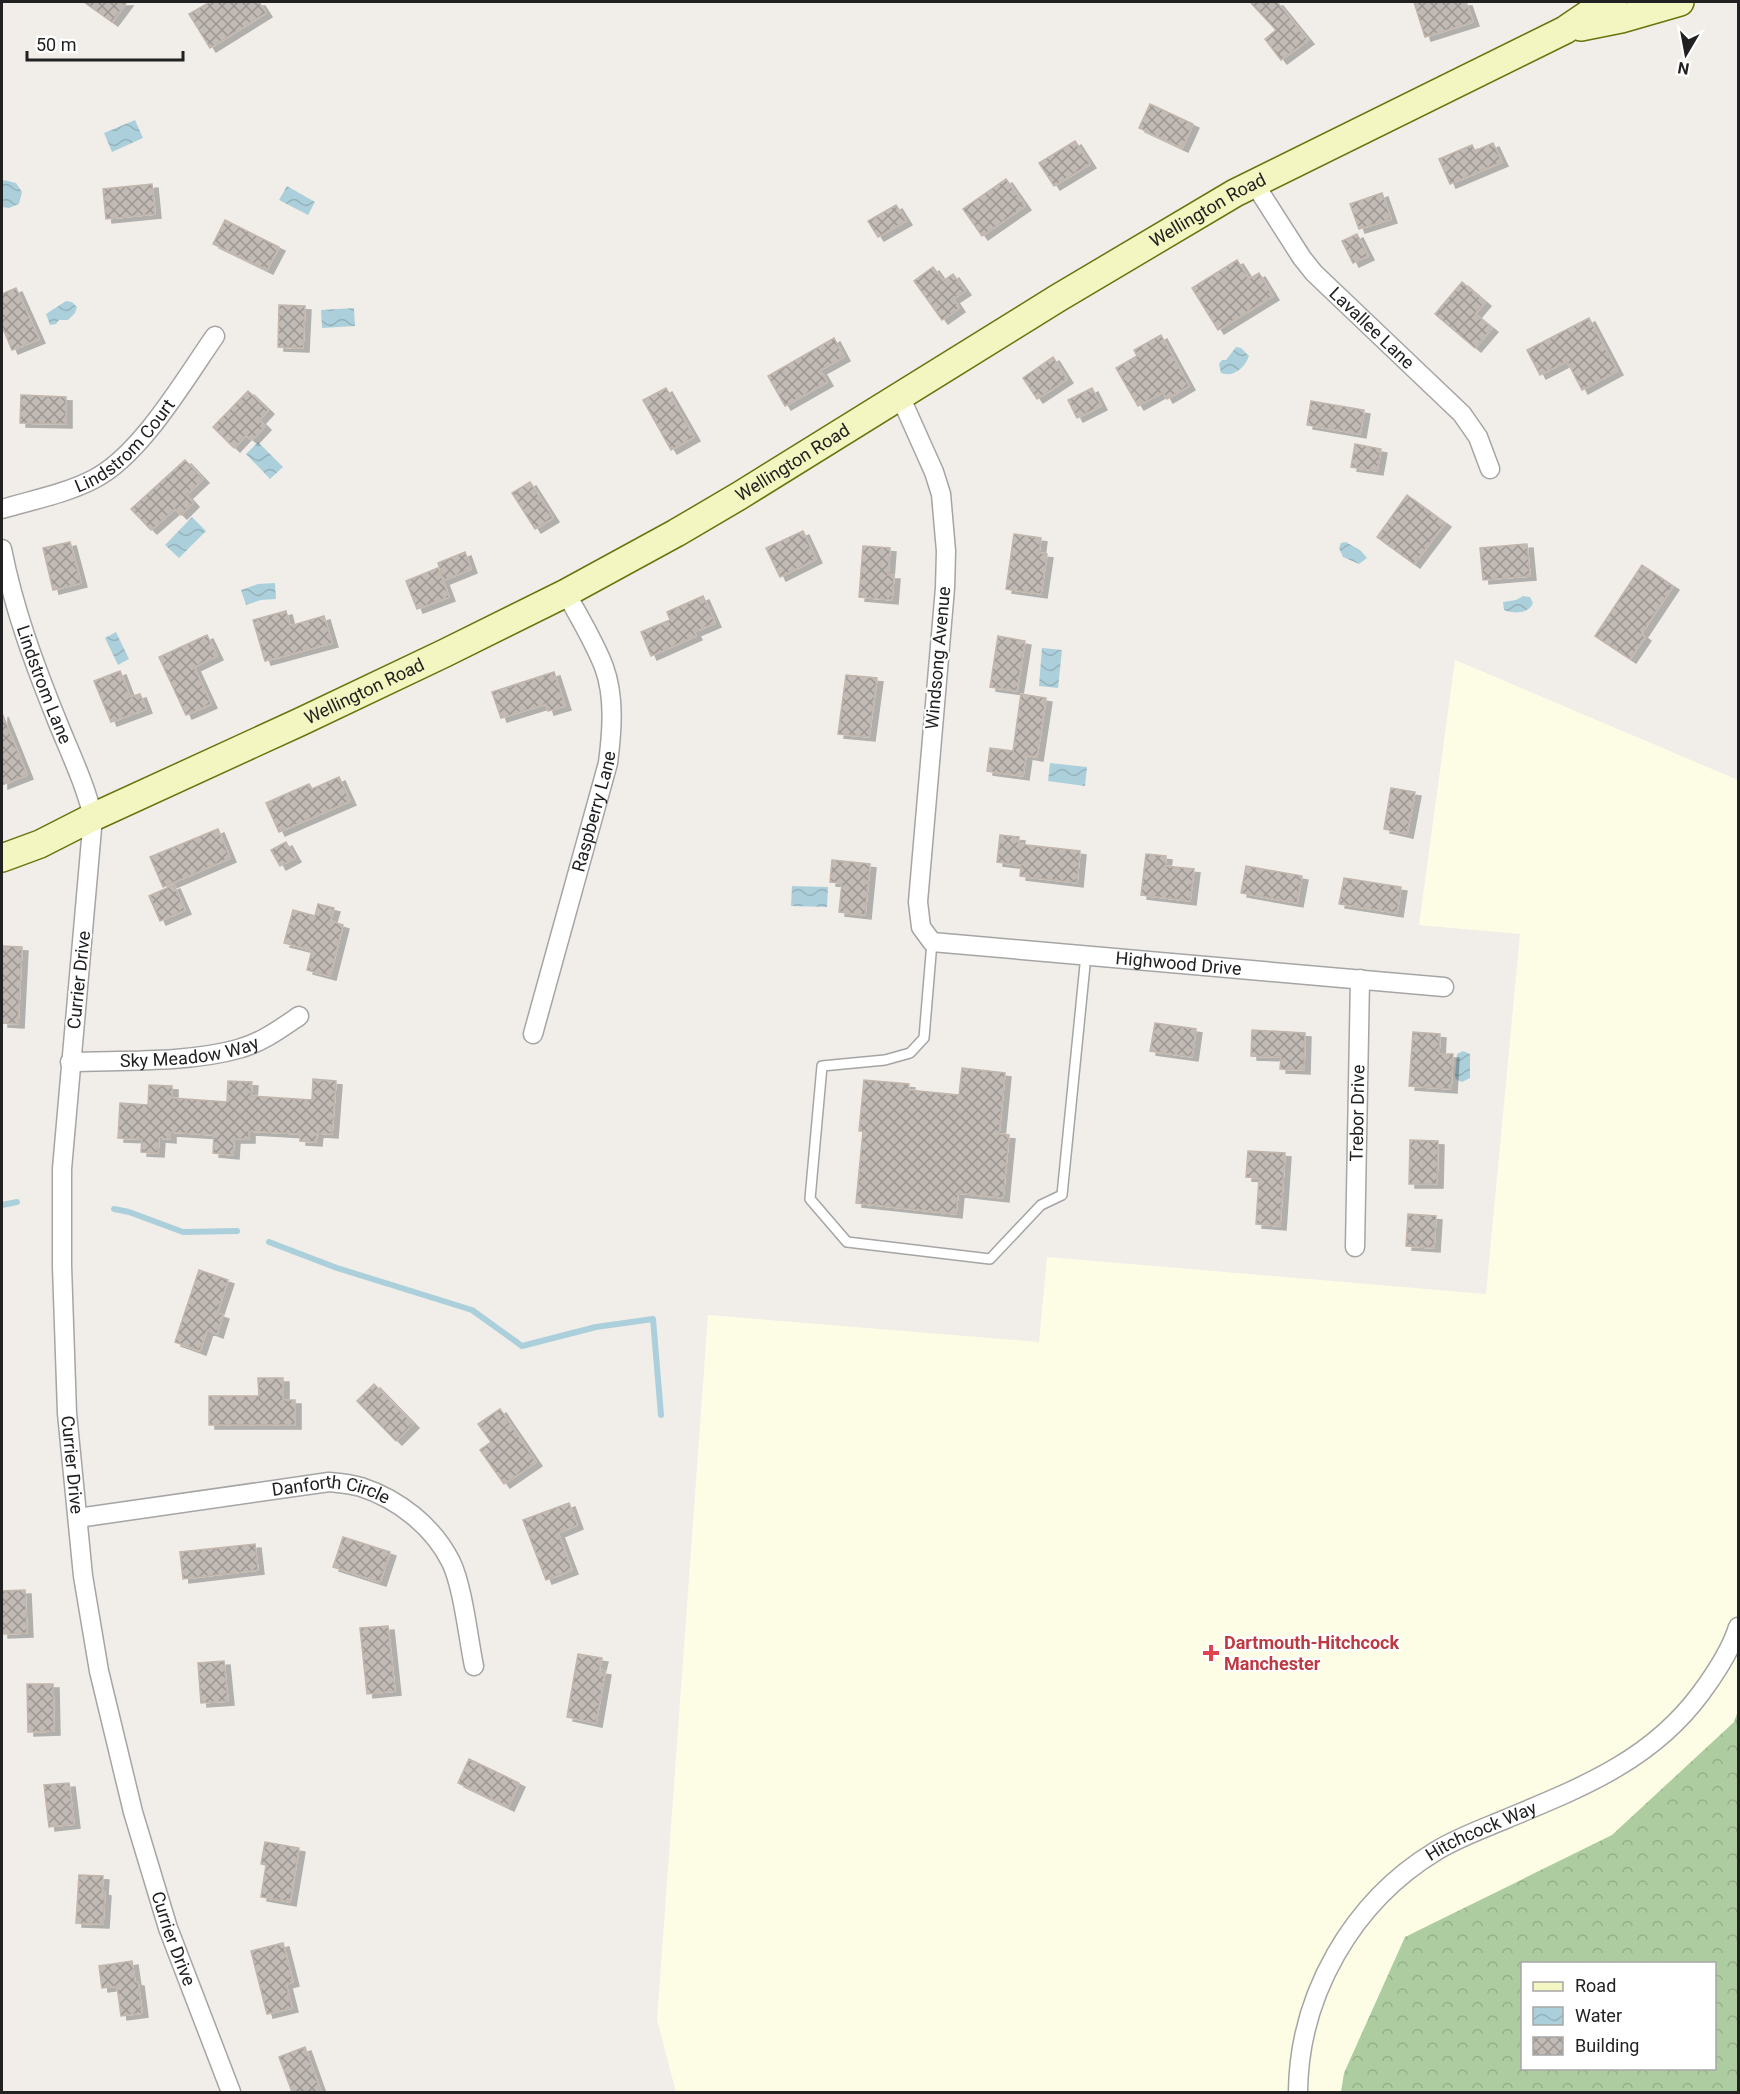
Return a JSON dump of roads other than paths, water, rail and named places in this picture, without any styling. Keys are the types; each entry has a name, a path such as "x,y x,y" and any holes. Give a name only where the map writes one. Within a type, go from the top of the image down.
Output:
{"main road":[{"name":"Wellington Road","path":"2,858 40,844 93,817 445,653 566,593 676,534 1104,270 1254,183 1565,30 1590,13 1613,2"},
{"name":"Wellington Road","path":"1565,30 1621,19 1680,2"}],"street":[{"name":"Lavallee Lane","path":"1254,183 1314,273 1462,414 1479,437 1490,468"},
{"name":"Lindstrom Court","path":"2,509 65,491 96,478 126,455 151,428 215,336"},
{"name":"Windsong Avenue","path":"900,396 934,472 941,494 946,551 945,588 918,902 926,934"},
{"name":"Lindstrom Lane","path":"2,549 13,601 23,633 86,789 93,817"},
{"name":"Raspberry Lane","path":"533,1034 608,763 612,731 610,697 604,669 566,593"},
{"name":"Currier Drive","path":"93,817 62,1169 62,1266 68,1413 83,1576 99,1671 130,1803 168,1928 231,2092"},
{"name":"Highwood Drive","path":"926,934 1086,955 1444,987"},
{"name":"Trebor Drive","path":"1355,1247 1360,979"},
{"name":"Sky Meadow Way","path":"70,1062 191,1056 238,1049 273,1034 299,1016"},
{"name":"Danforth Circle","path":"78,1518 329,1482 358,1486 405,1508 438,1542 451,1563 474,1666"},
{"name":"Hitchcock Way","path":"1298,2092 1303,2041 1315,1995 1337,1952 1364,1912 1398,1878 1436,1851 1612,1772 1652,1745 1687,1712 1715,1674 1738,1627"}],"lane":[{"path":"926,934 924,1038 910,1053 893,1058 822,1066 810,1199 847,1242 990,1258 1041,1205 1062,1195 1086,955"}],"water":[{"path":"135,120 143,138 112,152 104,133"},
{"path":"4,180 16,183 22,192 19,204 9,208 2,207 2,182"},
{"path":"287,186 315,202 308,215 279,200"},
{"path":"66,301 72,302 77,307 75,313 68,320 59,320 56,324 50,325 46,314"},
{"path":"354,308 355,326 322,328 321,310"},
{"path":"1236,347 1241,348 1249,356 1247,360 1242,368 1234,373 1221,373 1219,364 1222,360 1226,360"},
{"path":"258,442 283,467 270,479 246,454"},
{"path":"192,517 206,531 179,558 165,545"},
{"path":"1346,542 1361,551 1367,558 1359,564 1343,557 1339,548 1341,543"},
{"path":"275,583 276,599 261,600 246,605 241,590 258,584"},
{"path":"1523,596 1530,597 1533,603 1531,607 1516,612 1504,610 1503,602 1516,600"},
{"path":"116,632 129,659 118,665 105,638"},
{"path":"1042,648 1062,650 1058,688 1039,686"},
{"path":"1050,763 1087,767 1085,786 1048,781"},
{"path":"792,886 828,887 827,907 791,906"},
{"path":"1463,1051 1470,1054 1470,1078 1462,1082 1455,1076 1457,1054"}],"waterway":[{"path":"2,1205 17,1202"},
{"path":"114,1209 129,1212 183,1232 237,1231"},
{"path":"269,1242 337,1268 472,1310 522,1346 596,1327 653,1319 661,1415"}],"place":[{"name":"Dartmouth-Hitchcock Manchester","path":"1211,1653"}]}
